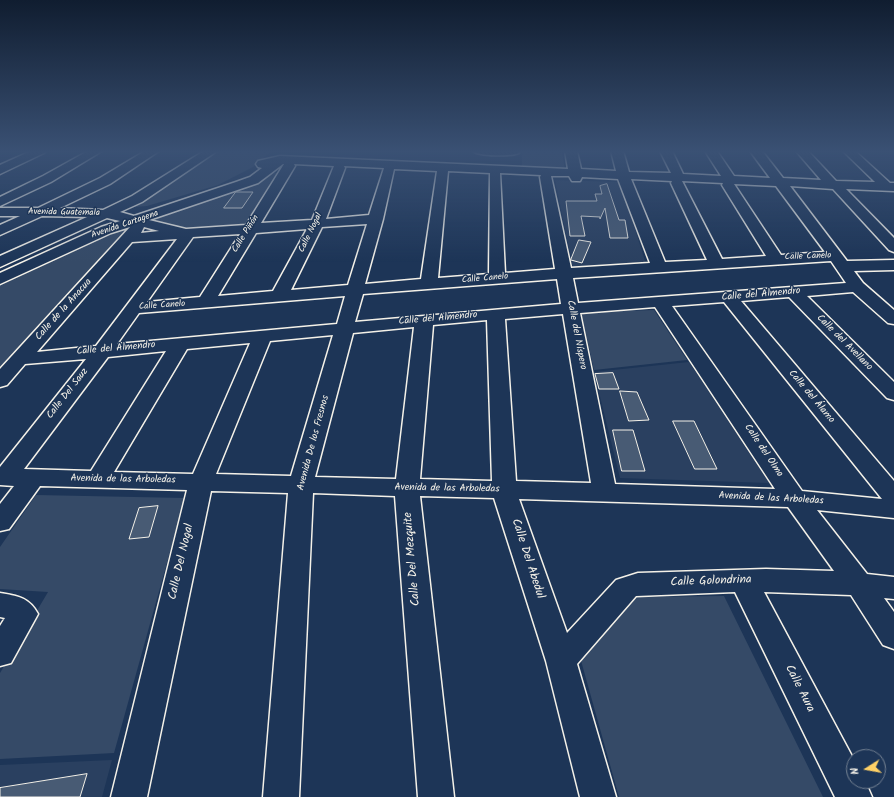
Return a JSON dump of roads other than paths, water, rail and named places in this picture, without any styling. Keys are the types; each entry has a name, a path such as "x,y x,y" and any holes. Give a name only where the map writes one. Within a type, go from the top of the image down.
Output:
{"street":[{"path":"0,202 28,188"},
{"path":"0,231 41,213 91,188"},
{"path":"0,262 137,199 154,188"},
{"name":"Avenida Cartagena","path":"0,271 95,228 131,219 234,188"},
{"name":"Calle Piñón","path":"205,303 248,230 267,188"},
{"name":"Calle Nogal","path":"279,297 317,224 331,188"},
{"name":"Avenida De los Fresnos","path":"281,797 301,484 384,188"},
{"path":"429,284 440,188"},
{"path":"495,188 497,278"},
{"name":"Calle del Níspero","path":"548,188 563,273 572,308 605,493"},
{"path":"628,188 659,266"},
{"path":"682,188 716,262"},
{"path":"732,188 775,258"},
{"path":"783,188 840,261 857,287 894,319"},
{"path":"837,188 894,247"},
{"path":"858,188 892,190"},
{"name":"Avenida Guatemala","path":"0,212 102,214 131,219"},
{"path":"131,219 188,234"},
{"name":"Avenida Cartagena","path":"0,279 131,219"},
{"name":"Calle de la Anacua","path":"0,381 138,227 131,219"},
{"path":"128,238 376,220"},
{"name":"Calle Del Sauz","path":"2,477 103,350 188,234"},
{"name":"Calle Canelo","path":"134,308 497,278 775,258 894,265"},
{"name":"Calle del Almendro","path":"21,358 496,314 661,303 857,287"},
{"name":"Calle del Avellano","path":"794,292 894,394"},
{"name":"Calle del Álamo","path":"729,297 894,497"},
{"name":"Calle del Olmo","path":"661,303 796,499 858,583 894,636"},
{"name":"Calle Del Abedul","path":"496,314 504,490 560,661 598,797"},
{"name":"Calle Del Mezquite","path":"424,321 407,488 436,797"},
{"name":"Calle Del Nogal","path":"129,797 201,482 263,335"},
{"path":"98,479 180,344"},
{"name":"Avenida de las Arboledas","path":"2,477 301,484 796,499 894,508"},
{"path":"0,522 33,478"},
{"name":"Calle Golondrina","path":"560,661 618,595 626,588 638,584 804,580 858,583 894,588"},
{"name":"Calle Aura","path":"744,581 854,797"},
{"path":"0,654 22,614 17,608 5,606"}]}
